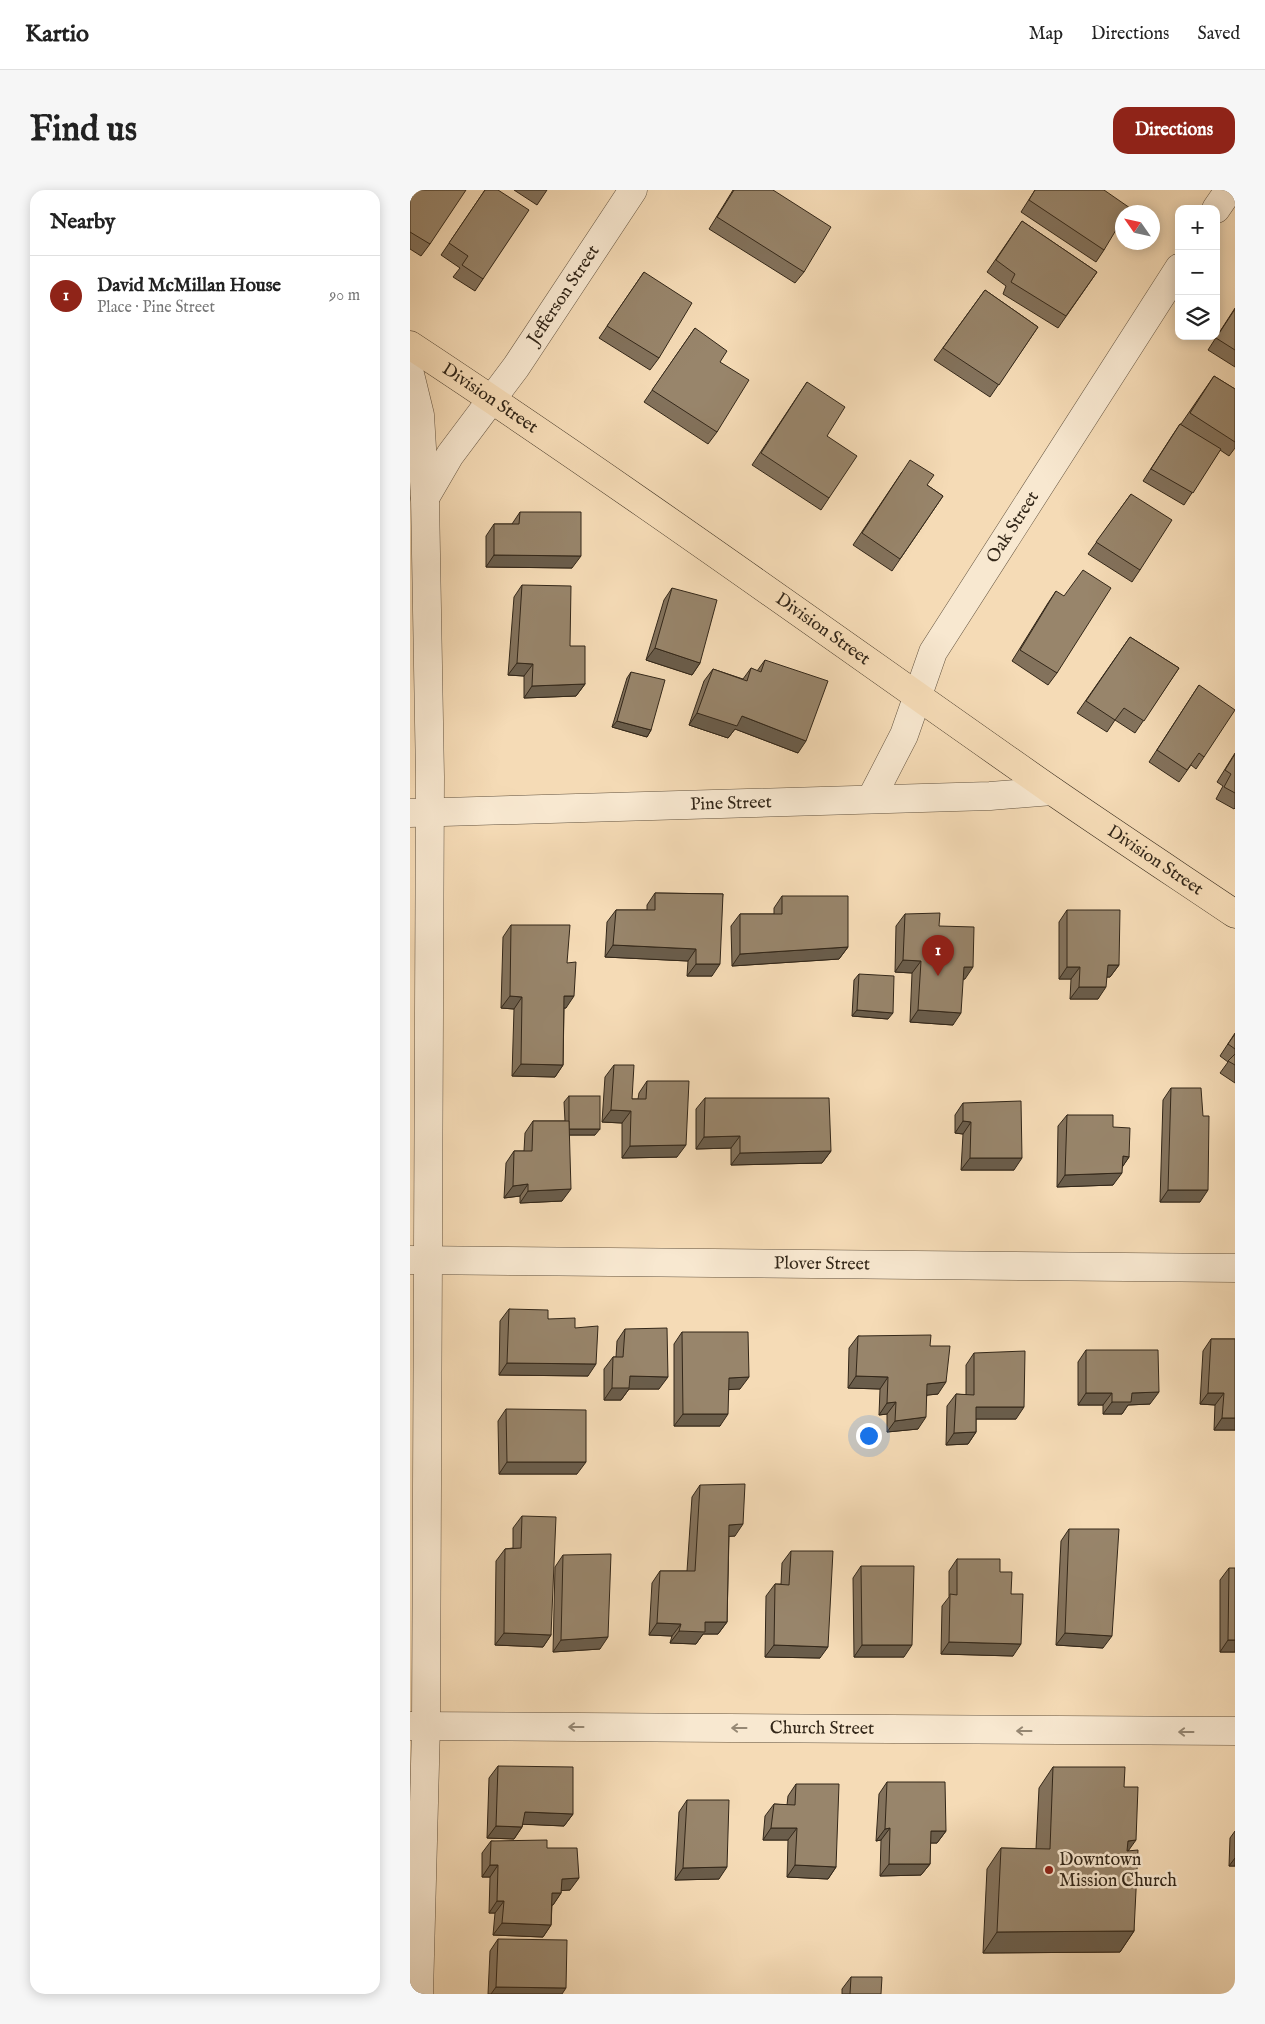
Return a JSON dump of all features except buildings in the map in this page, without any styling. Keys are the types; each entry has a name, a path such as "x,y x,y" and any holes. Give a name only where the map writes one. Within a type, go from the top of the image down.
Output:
{"main road":[{"name":"Division Street","path":"410,344 491,398 918,695 1052,791 1235,914"}],"street":[{"name":"Jefferson Street","path":"425,498 450,456 491,398 516,367 632,190"},
{"path":"1219,205 1229,190"},
{"name":"Oak Street","path":"871,799 904,736 933,652 1175,274"},
{"path":"410,374 420,415 425,498 420,813 419,1994"},
{"name":"Pine Street","path":"420,813 990,796 1052,791"},
{"name":"Plover Street","path":"419,1260 1235,1268"},
{"name":"Church Street","path":"418,1726 1235,1731"}],"place":[{"name":"David McMillan House","path":"938,976"},
{"name":"Downtown Mission Church","path":"1049,1870"}]}
